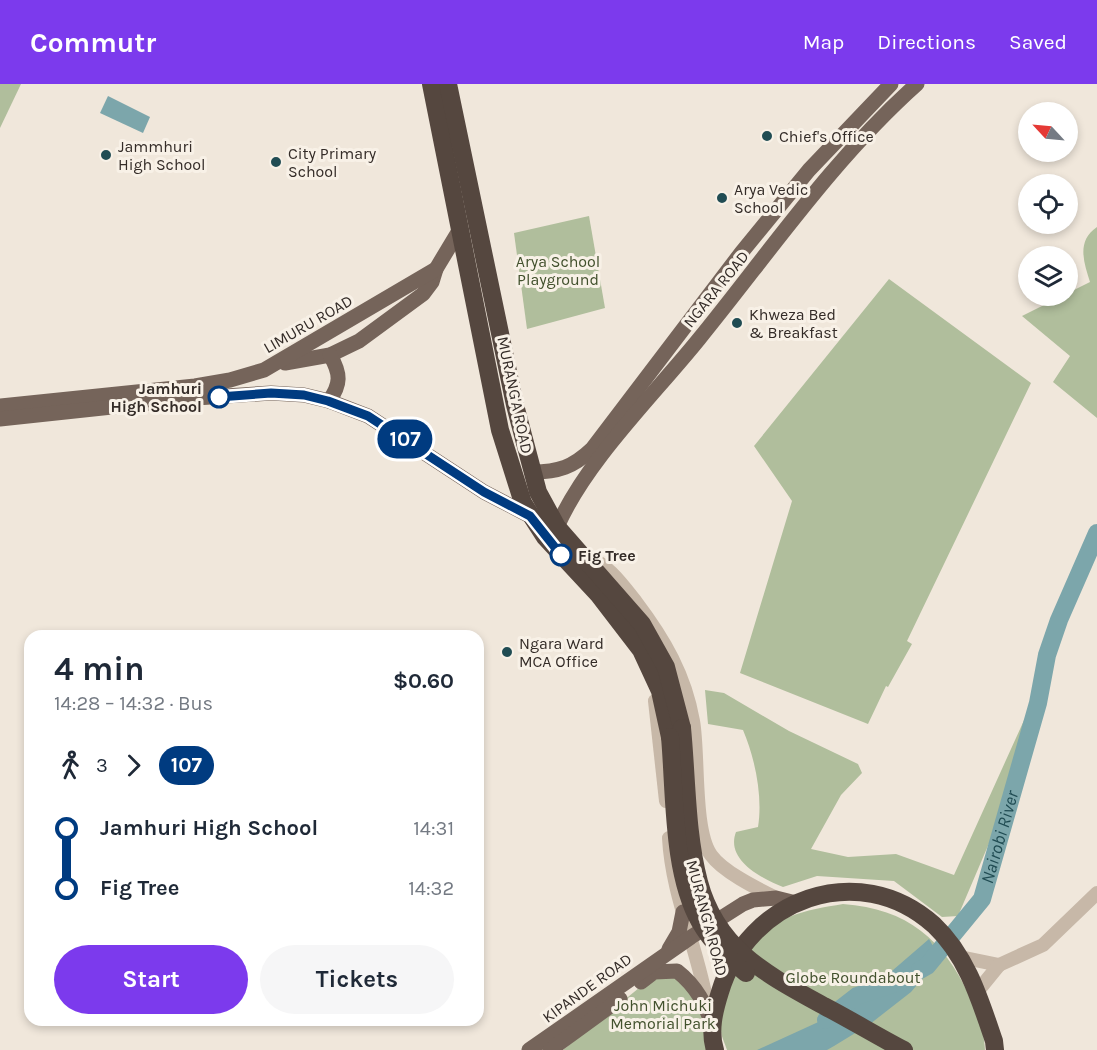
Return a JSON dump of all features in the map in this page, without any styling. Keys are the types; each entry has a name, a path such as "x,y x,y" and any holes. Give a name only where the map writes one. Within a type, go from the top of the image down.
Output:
{"highway":[{"name":"MURANG'A ROAD","path":"431,84 500,430 511,467 530,516 545,537 626,628 653,673 676,732 685,882 700,922 727,957 753,979 880,1050"},
{"name":"MURANG'A ROAD","path":"448,84 489,287 538,492 558,526 579,553 642,624 666,667 694,861 710,909 729,940 747,960 776,979 904,1050"},
{"path":"715,1050 710,1022 722,986 741,946 777,912 796,903 822,894 866,893 908,907 934,925 958,954 977,992 996,1047"}],"main road":[{"name":"NGARA ROAD","path":"532,472 562,470 575,464 592,449 741,253 809,170 891,84"},
{"name":"NGARA ROAD","path":"558,526 579,484 723,309 819,187 917,84"},
{"name":"LIMURU ROAD","path":"0,406 195,386 230,380 276,365 436,269 460,229"},
{"path":"276,365 330,356 359,341 423,294 432,282 436,269"},
{"path":"328,401 339,385 339,375 330,356"},
{"path":"0,419 271,393 328,401 368,416 484,492 530,516"},
{"name":"KIPANDE ROAD","path":"529,1050 691,937 753,900 776,898 796,903"},
{"name":"KIPANDE ROAD","path":"666,954 679,932 683,912"},
{"name":"KIPANDE ROAD","path":"550,1050 654,972 677,971 689,980 710,1022"}],"street":[{"name":"MURANG'A ROAD","path":"579,553 596,558 620,581 672,654 693,723 702,832 711,855 722,866 776,898"},
{"name":"MURANG'A ROAD","path":"653,673 672,872 691,937 710,1022"},
{"path":"977,992 999,965 1043,945 1097,892"},
{"path":"958,954 999,965"}],"green space":[{"path":"0,84 21,84 0,128"},
{"name":"Arya School Playground","path":"589,216 605,308 527,329 514,233"},
{"path":"1097,227 1097,418 1053,382 1070,356 1022,316 1042,306 1078,306 1078,288 1090,282 1083,253 1090,233"},
{"path":"889,279 1031,383 907,641 912,644 888,687 886,686 868,724 740,673 792,501 754,446"},
{"path":"705,690 724,693 789,731 858,764 862,773 841,795 811,849 848,857 896,854 954,875 1025,718 993,834 958,916 942,917 894,881 817,876 783,887 748,867 741,860 734,842 736,832 758,827 759,791 754,765 743,730 708,724"},
{"name":"Globe Roundabout","path":"843,904 886,912 905,920 935,943 948,959 970,997 982,1029 985,1050 727,1050 721,1032 721,1017 725,1000 731,983 751,950 763,936 789,917"},
{"name":"John Michuki Memorial Park","path":"667,975 689,980 715,1050 563,1050 650,979"}],"water":[{"path":"108,96 150,117 143,133 100,113"},
{"path":"929,939 940,958 911,992 870,1024 827,1050 757,1050 849,1008"}],"waterway":[{"name":"Nairobi River","path":"920,970 927,966 982,899 1038,703 1047,655 1059,620 1097,533"},
{"name":"Nairobi River","path":"826,1020 857,996 893,984"}],"bus line":[{"name":"107","path":"219,397 271,393 304,395 368,416 428,453 484,492 530,516 561,555"}],"place":[{"name":"Chief's Office","path":"767,136"},
{"name":"Jammhuri High School","path":"106,155"},
{"name":"City Primary School","path":"276,162"},
{"name":"Arya Vedic School","path":"722,198"},
{"name":"Khweza Bed & Breakfast","path":"737,323"},
{"name":"Jamhuri High School","path":"219,397"},
{"name":"Fig Tree","path":"561,555"},
{"name":"Ngara Ward MCA Office","path":"507,652"}]}
